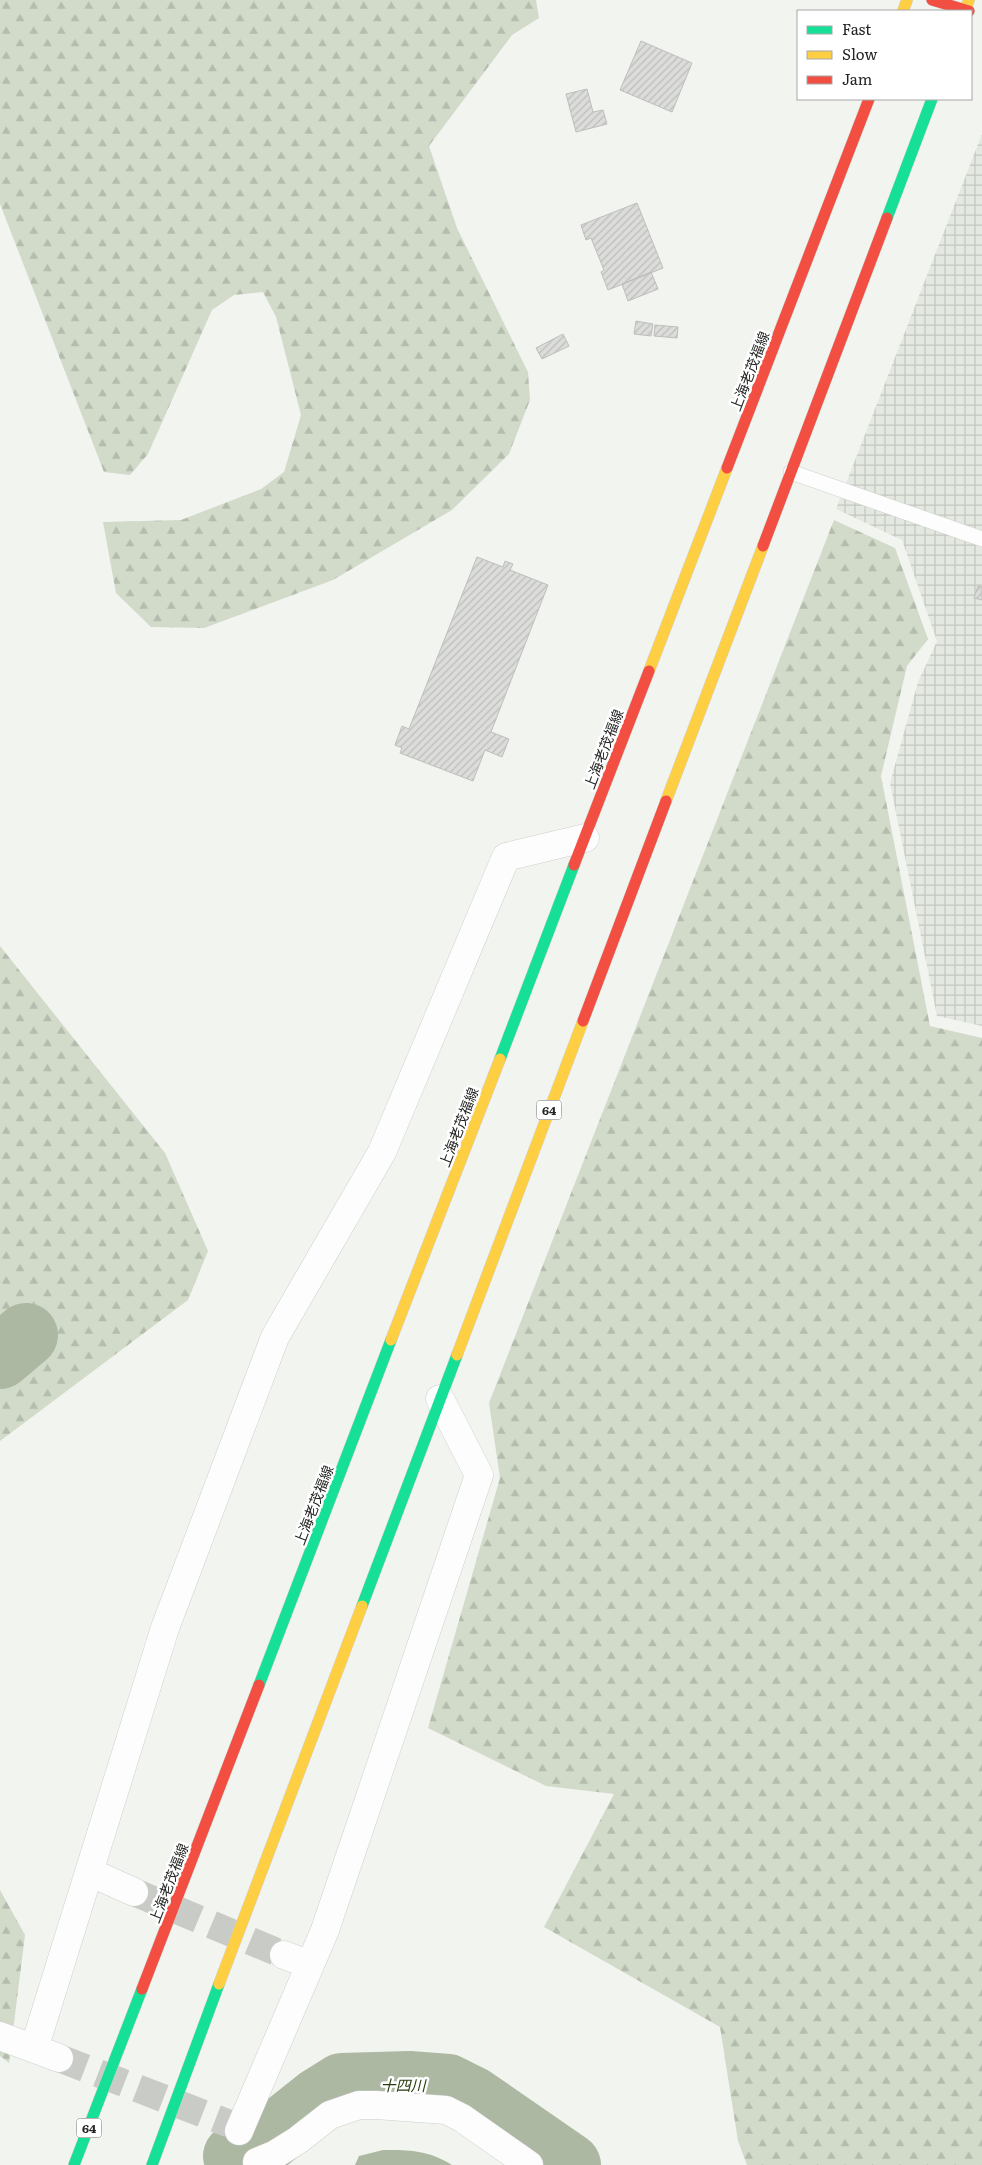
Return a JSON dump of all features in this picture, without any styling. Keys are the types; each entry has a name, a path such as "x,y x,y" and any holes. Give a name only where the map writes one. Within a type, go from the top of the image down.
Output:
{"main road":[{"path":"932,0 968,9"},
{"name":"上海老茂福線","path":"74,2165 869,100"},
{"name":"64","path":"152,2165 167,2121 932,100"}],"street":[{"path":"0,2036 46,2053 89,1872 164,1628 275,1337 382,1152 506,858 585,838"},
{"path":"440,1399 479,1475 325,1930 238,2130 257,2162 274,2156 330,2115 359,2105 446,2110 462,2118 529,2165"},
{"path":"89,1872 134,1892"},
{"path":"284,1955 310,1965"}],"lane":[{"path":"791,472 982,539"}],"shaded area":[{"path":"982,134 982,1026 937,1016 890,783 918,682 937,641 902,540 836,509"},
{"path":"383,2150 419,2152 435,2156 452,2165 355,2165 359,2156"}],"green space":[{"path":"0,0 536,0 539,18 512,35 429,146 457,228 528,372 530,400 509,454 452,510 333,580 204,628 151,627 116,593 103,522 181,520 261,489 284,472 301,415 276,317 263,292 234,295 212,310 148,454 130,475 104,472 0,204"},
{"path":"834,520 895,548 928,639 907,666 881,776 930,1026 982,1038 982,2165 747,2165 738,2141 720,2027 544,1927 614,1794 546,1786 428,1728 500,1478 489,1403"},
{"path":"0,946 165,1153 208,1251 188,1300 0,1441"},
{"path":"0,1890 25,1935 9,2063 0,2056"}],"building":[{"path":"641,41 692,63 672,112 620,90"},
{"path":"587,89 593,112 603,110 607,124 576,132 566,94"},
{"path":"637,203 663,268 608,290 601,272 604,270 591,238 586,240 581,225"},
{"path":"651,272 658,289 628,301 622,284"},
{"path":"636,321 653,324 651,336 634,334"},
{"path":"655,325 678,327 677,338 654,336"},
{"path":"563,334 569,346 542,359 536,348"},
{"path":"477,557 503,567 505,561 513,564 510,570 548,585 491,732 509,739 502,757 485,750 473,781 400,753 402,748 395,745 402,726 409,729"},
{"path":"978,586 982,587 982,600 974,598"}],"waterway":[{"name":"十四川","path":"0,1357 26,1335"},
{"name":"十四川","path":"235,2156 269,2139 318,2100 342,2085 409,2083 448,2086 472,2098 569,2165"}],"tunnel":[{"path":"134,1892 284,1955"},
{"path":"59,2058 230,2124"}],"traffic: fast":[{"path":"887,218 932,100"},
{"path":"500,1059 574,865"},
{"path":"259,1685 391,1340"},
{"path":"362,1606 457,1355"},
{"path":"152,2165 219,1984"},
{"path":"74,2165 142,1989"}],"traffic: slow":[{"path":"903,10 907,0"},
{"path":"965,10 969,0"},
{"path":"649,671 727,468"},
{"path":"666,801 763,546"},
{"path":"457,1355 583,1021"},
{"path":"391,1340 500,1059"},
{"path":"219,1984 362,1606"}],"traffic: jam":[{"path":"932,0 966,10"},
{"path":"727,468 869,100"},
{"path":"763,546 887,218"},
{"path":"574,865 649,671"},
{"path":"583,1021 666,801"},
{"path":"142,1989 259,1685"}]}
